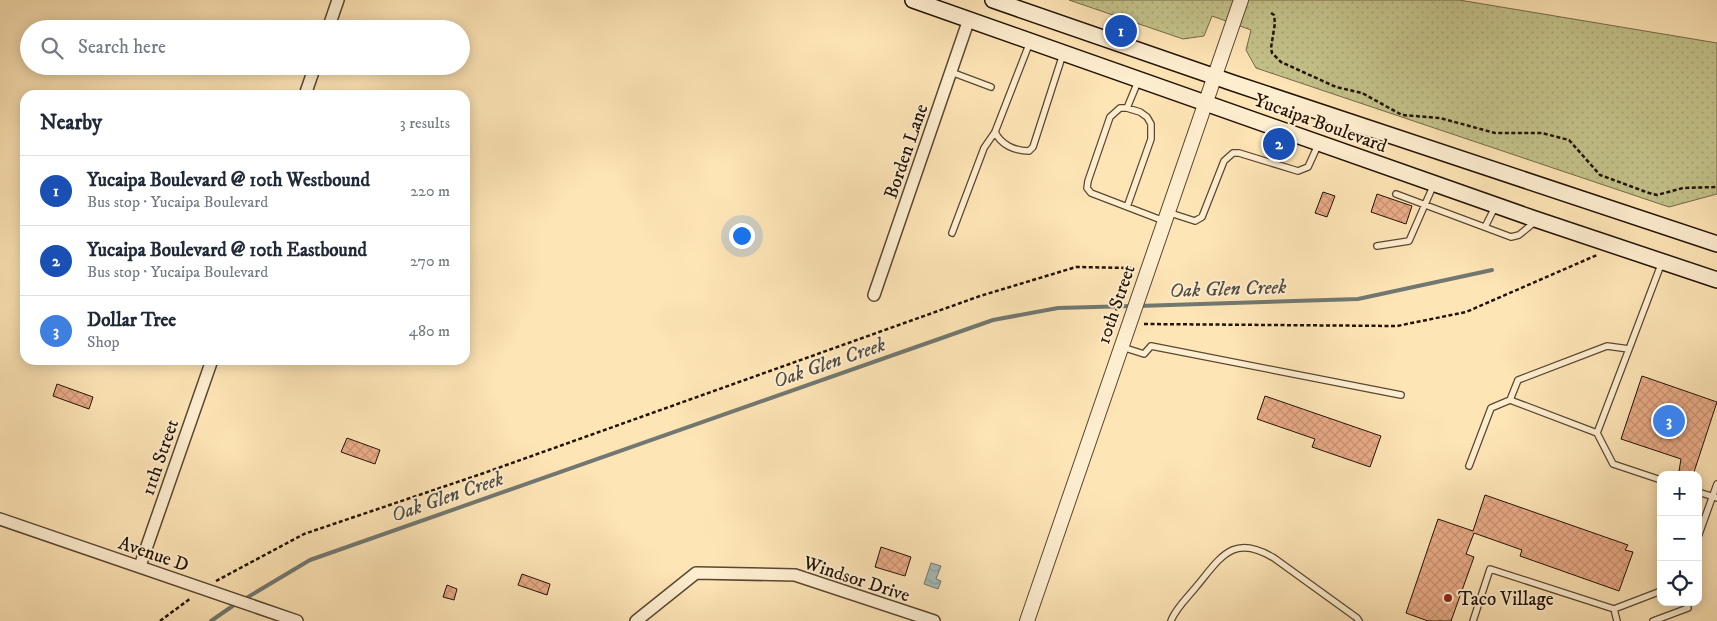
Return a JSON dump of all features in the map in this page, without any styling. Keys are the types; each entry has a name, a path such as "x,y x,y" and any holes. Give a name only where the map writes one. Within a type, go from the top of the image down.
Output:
{"main road":[{"name":"Yucaipa Boulevard","path":"913,0 1139,78 1537,220 1717,280"},
{"name":"Yucaipa Boulevard","path":"993,0 1214,77 1717,244"}],"street":[{"path":"331,20 338,0"},
{"name":"10th Street","path":"1027,621 1120,346 1241,0"},
{"name":"Borden Lane","path":"874,295 969,19"},
{"path":"307,90 312,75"},
{"name":"11th Street","path":"140,566 210,365"},
{"name":"Avenue D","path":"0,519 297,621"},
{"name":"Windsor Drive","path":"636,621 696,573 795,575 934,621"}],"lane":[{"path":"952,233 984,148 995,132 1030,40"},
{"path":"995,132 1003,144 1025,151 1033,148 1064,52"},
{"path":"951,72 991,87"},
{"path":"1127,108 1139,78"},
{"path":"1127,207 1151,139 1151,124 1147,117 1127,108 1120,108 1110,117 1087,188 1091,193 1127,207 1195,221 1202,217 1224,162 1233,153 1239,153 1298,171 1308,167 1319,142"},
{"path":"1377,246 1409,242 1435,184"},
{"path":"1396,194 1511,237 1520,236 1537,220"},
{"path":"1485,227 1496,205"},
{"path":"1598,433 1662,262"},
{"path":"1120,346 1144,354 1151,346 1401,395"},
{"path":"1510,400 1518,380 1607,346 1628,349"},
{"path":"1469,466 1491,408 1510,400 1598,433 1613,464 1657,479"},
{"path":"1702,528 1715,497 1717,484"},
{"path":"1702,493 1715,497"},
{"path":"1171,621 1223,554 1243,547 1261,551 1274,558 1358,618 1359,621"},
{"path":"1473,621 1490,569 1614,609 1657,593"},
{"path":"1653,621 1688,608 1687,606"},
{"path":"1614,609 1617,621"}],"path":[{"path":"1271,12 1274,15 1275,23 1271,48 1277,59 1336,87 1362,93 1402,115 1440,118 1495,133 1542,133 1569,140 1600,175 1657,195 1683,188 1717,187"},
{"path":"160,621 204,588 304,534 484,473 980,296 1076,267 1132,268 1111,324 1129,320 1397,326 1466,312 1597,255"}],"shaded area":[{"path":"1069,0 1459,0 1717,43 1717,194 1669,207 1256,68 1246,50 1251,30 1212,16 1204,36 1183,39"}],"water":[{"path":"931,563 941,566 936,579 941,581 938,589 924,584"}],"building":[{"path":"1323,192 1335,196 1327,217 1315,213"},
{"path":"1377,194 1412,206 1406,224 1371,212"},
{"path":"1642,376 1717,402 1694,471 1679,471 1681,459 1621,439"},
{"path":"57,384 93,397 89,409 53,396"},
{"path":"1265,396 1381,436 1370,467 1312,447 1315,439 1257,419"},
{"path":"347,438 380,450 375,464 341,452"},
{"path":"1485,495 1628,545 1625,550 1633,552 1619,591 1520,556 1522,550 1474,533 1466,554 1474,557 1451,621 1428,621 1406,613 1438,519 1473,531"},
{"path":"881,547 911,557 905,576 875,567"},
{"path":"522,574 550,584 547,595 518,585"},
{"path":"447,585 457,589 454,600 443,597"}],"waterway":[{"name":"Oak Glen Creek","path":"1138,306 1358,299 1492,270"},
{"name":"Oak Glen Creek","path":"243,600 310,560 993,320 1058,308 1131,306"},
{"name":"Oak Glen Creek","path":"211,621 237,603"}],"place":[{"name":"Yucaipa Boulevard @ 10th Westbound","path":"1121,31"},
{"name":"Yucaipa Boulevard @ 10th Eastbound","path":"1279,144"},
{"name":"Dollar Tree","path":"1669,421"},
{"name":"Taco Village","path":"1448,598"}]}
